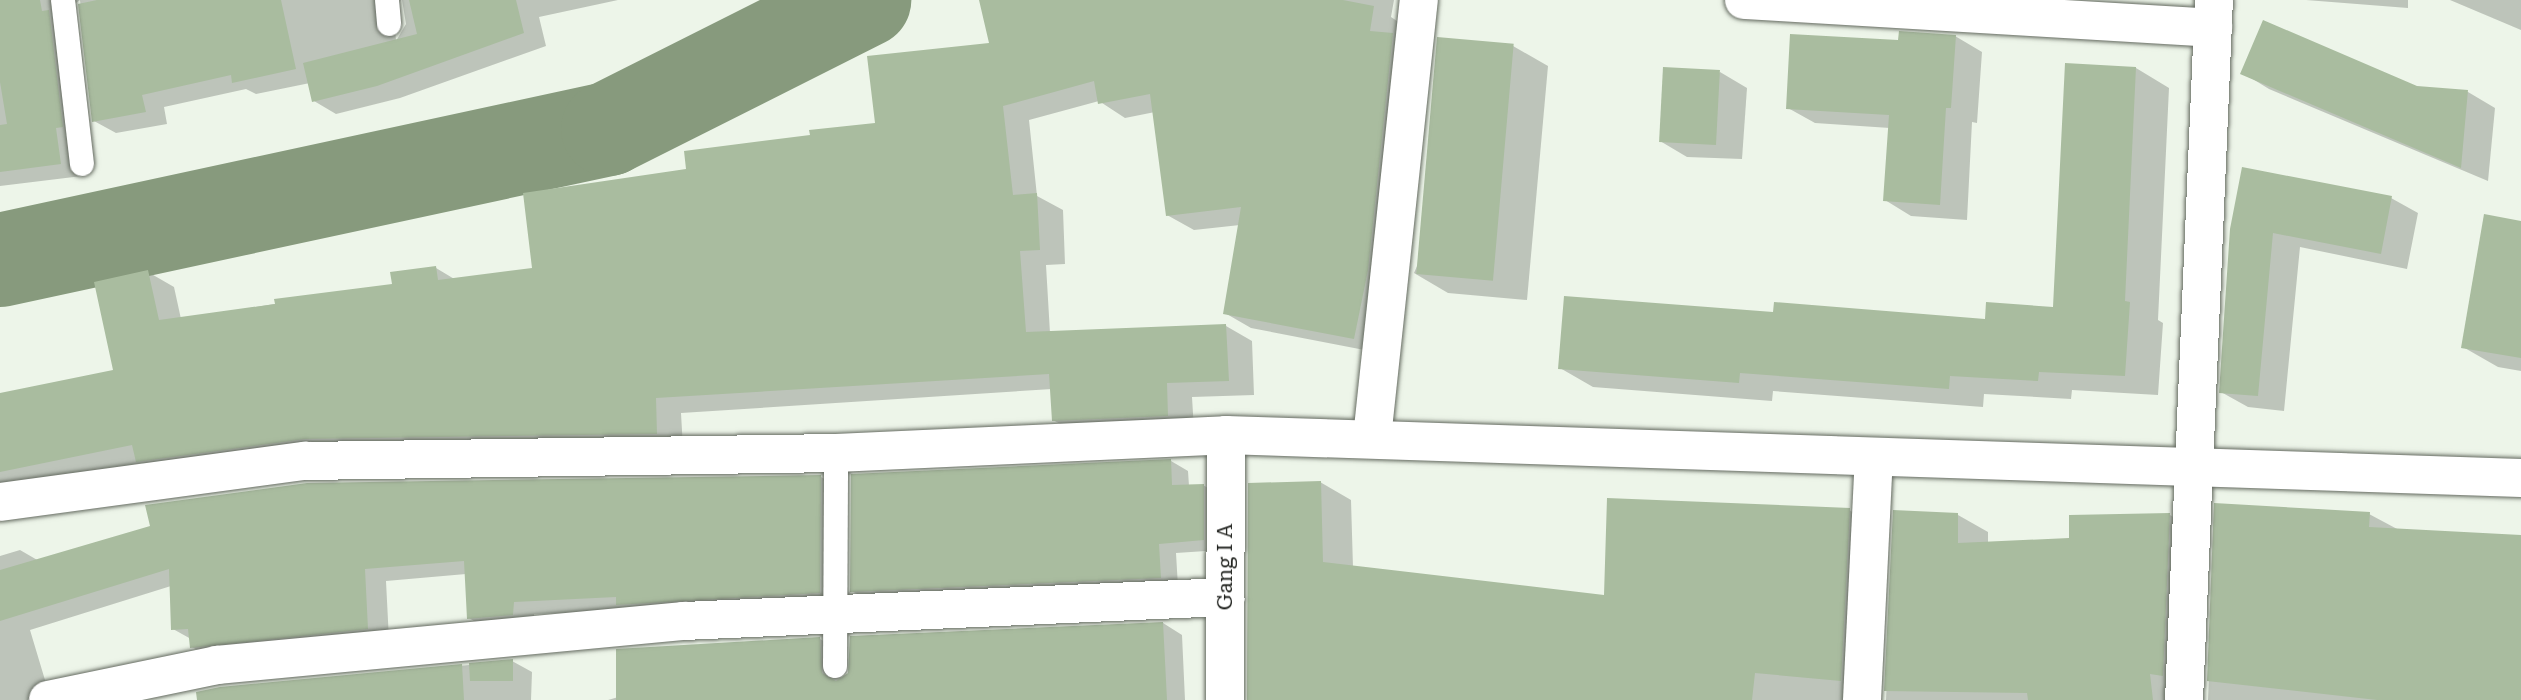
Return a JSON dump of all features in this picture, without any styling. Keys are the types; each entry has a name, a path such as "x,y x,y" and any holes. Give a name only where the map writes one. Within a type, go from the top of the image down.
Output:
{"street":[{"path":"1372,438 1419,0"},
{"path":"1744,0 2213,14 2184,700"},
{"path":"0,502 305,461 836,453 1226,435 2521,478"},
{"name":"Gang I A","path":"1225,700 1226,435"},
{"path":"1862,700 1874,458"},
{"path":"48,700 217,665 684,621 1224,597"}],"lane":[{"path":"67,1 82,164"},
{"path":"835,666 836,453"}],"building":[{"path":"0,0 40,0 42,11 49,10 63,127 56,128 61,164 0,172 0,125 7,124 0,82"},
{"path":"97,0 281,0 296,69 232,83 231,75 142,95 146,112 92,122 78,4"},
{"path":"409,0 516,0 524,33 377,86 312,102 303,63 417,34"},
{"path":"979,0 1343,0 1374,6 1370,31 1393,33 1368,270 1354,339 1223,314 1241,207 1166,216 1150,94 1098,104 1094,81 1003,106 1013,195 1037,193 1040,250 1020,251 1026,332 1226,324 1229,381 1167,383 1168,416 1052,421 1049,374 656,398 657,434 305,439 136,462 132,445 0,472 0,393 113,370 94,282 148,270 159,320 275,304 274,299 392,284 390,272 436,266 438,280 532,268 523,193 686,169 684,151 810,135 809,130 875,123 867,56 989,43"},
{"path":"2263,20 2417,86 2468,90 2461,168 2240,74"},
{"path":"1899,31 1956,35 1951,108 1946,108 1940,205 1883,201 1889,115 1786,109 1790,34 1898,40"},
{"path":"1437,37 1514,44 1493,281 1416,274"},
{"path":"2065,63 2136,67 2125,301 2130,302 2125,376 2039,372 2038,381 1950,376 1949,389 1740,373 1739,383 1558,369 1564,296 1773,312 1774,302 1985,319 1986,302 2053,307"},
{"path":"1663,67 1720,70 1716,145 1659,142"},
{"path":"2242,167 2392,196 2381,254 2273,233 2258,396 2219,393 2230,229"},
{"path":"2484,214 2521,221 2521,358 2461,348"},
{"path":"1171,459 1172,485 1204,484 1204,540 1159,544 1161,578 850,592 851,474"},
{"path":"821,475 820,593 616,605 616,597 514,602 513,615 467,619 464,561 365,569 368,629 190,648 188,629 171,630 169,569 0,621 0,570 150,526 145,505 307,483"},
{"path":"1321,481 1323,562 1604,595 1607,498 1850,508 1841,681 1755,673 1752,700 1247,700 1248,483"},
{"path":"2214,503 2370,512 2369,527 2521,535 2521,700 2377,700 2207,681"},
{"path":"1893,510 1958,513 1958,543 2069,538 2069,515 2170,513 2163,676 2150,674 2153,700 2028,700 2027,693 1884,691"},
{"path":"1163,622 1167,700 616,700 616,649 820,637 822,673 836,681 848,673 850,636"},
{"path":"513,659 513,681 470,681 469,663"},
{"path":"462,664 464,700 197,700 196,692 220,687"}],"waterway":[{"path":"0,260 608,129 864,0"}]}
